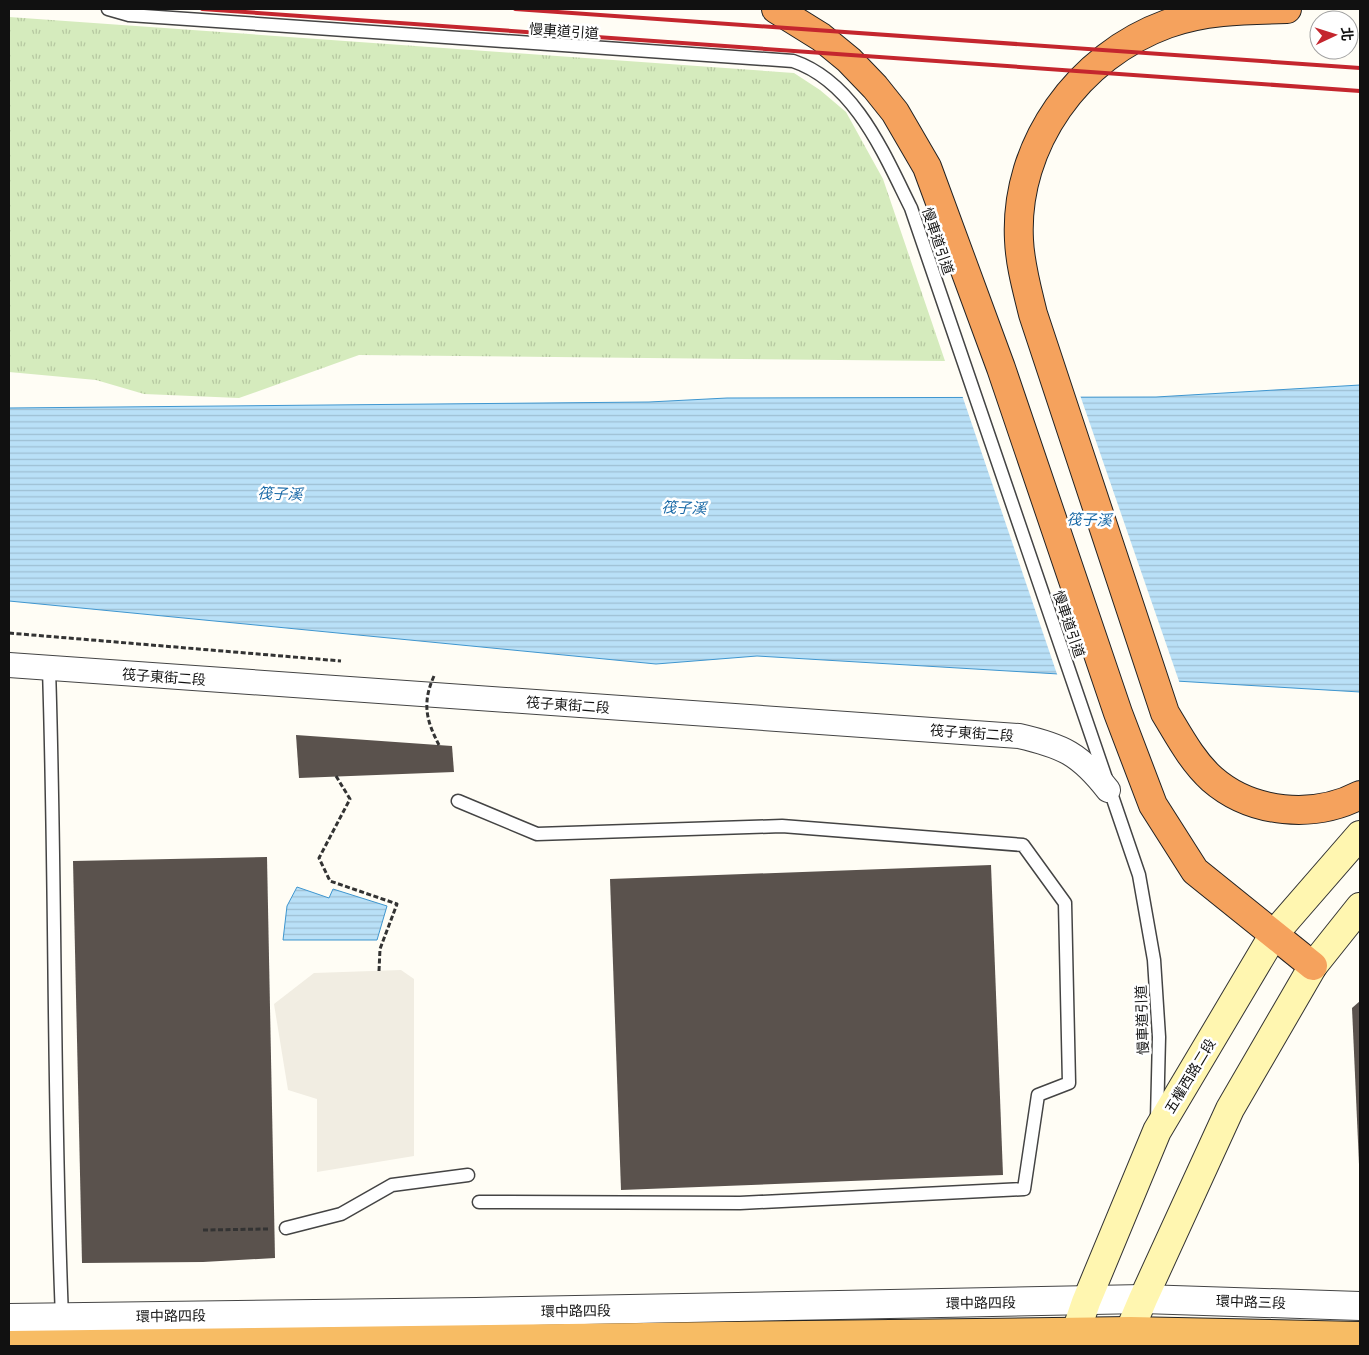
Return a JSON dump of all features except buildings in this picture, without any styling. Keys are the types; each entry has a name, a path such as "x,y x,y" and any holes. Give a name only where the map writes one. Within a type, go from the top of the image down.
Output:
{"highway":[{"path":"776,9 821,37 850,60 875,87 912,139 927,167 1001,368 1127,738 1152,805 1195,871 1314,966"},
{"path":"1287,9 1196,16 1168,24 1142,34 1117,49 1094,67 1073,88 1056,111 1042,134 1029,167 1020,211 1018,237 1020,264 1033,314 1165,713 1190,753 1211,778 1231,794 1264,805 1292,811 1318,810 1342,804 1360,795"},
{"path":"9,1345 822,1336 1127,1339 1360,1336"}],"main road":[{"name":"五權西路二段","path":"1074,1339 1086,1302 1156,1131 1274,934 1360,835"},
{"path":"1127,1339 1142,1299 1230,1109 1314,966 1360,907"}],"street":[{"name":"筏子東街二段","path":"9,666 1019,736 1051,743 1075,755 1092,770 1108,790"},
{"name":"環中路四段","path":"9,1318 1086,1302 1142,1299"},
{"name":"環中路三段","path":"1142,1299 1360,1306"}],"lane":[{"name":"慢車道引道","path":"108,9 129,15 793,61 810,66 831,82 856,108 886,158 911,208 1084,713 1108,790 1139,875 1154,960 1159,1037 1156,1131"},
{"path":"49,669 54,814 59,1234 62,1317"},
{"path":"458,801 537,834 782,826 1024,845 1065,903 1069,1082 1038,1095 1024,1189 740,1203 479,1202"},
{"path":"286,1228 340,1214 392,1185 468,1175"}],"path":[{"path":"434,676 429,687 426,706 428,724 439,745"},
{"path":"336,776 350,799 319,858 330,882 396,904 380,949 379,971"},
{"path":"203,1230 286,1228"}],"green space":[{"path":"9,17 794,73 820,90 846,112 883,179 945,361 359,355 239,398 144,394 96,380 9,372"}],"shaded area":[{"path":"401,970 414,979 414,1156 317,1172 317,1099 288,1090 274,1004 314,973"}],"water":[{"name":"筏子溪","path":"1360,385 1360,692 757,656 656,664 9,601 9,408 649,402 727,398 1156,397"},
{"path":"297,887 329,898 333,889 387,906 377,940 283,940 287,906"}],"pier":[{"path":"962,395 1080,395 1180,684 1058,677"}],"railway":[{"path":"202,9 1360,91"},
{"path":"515,9 1360,68"}]}
